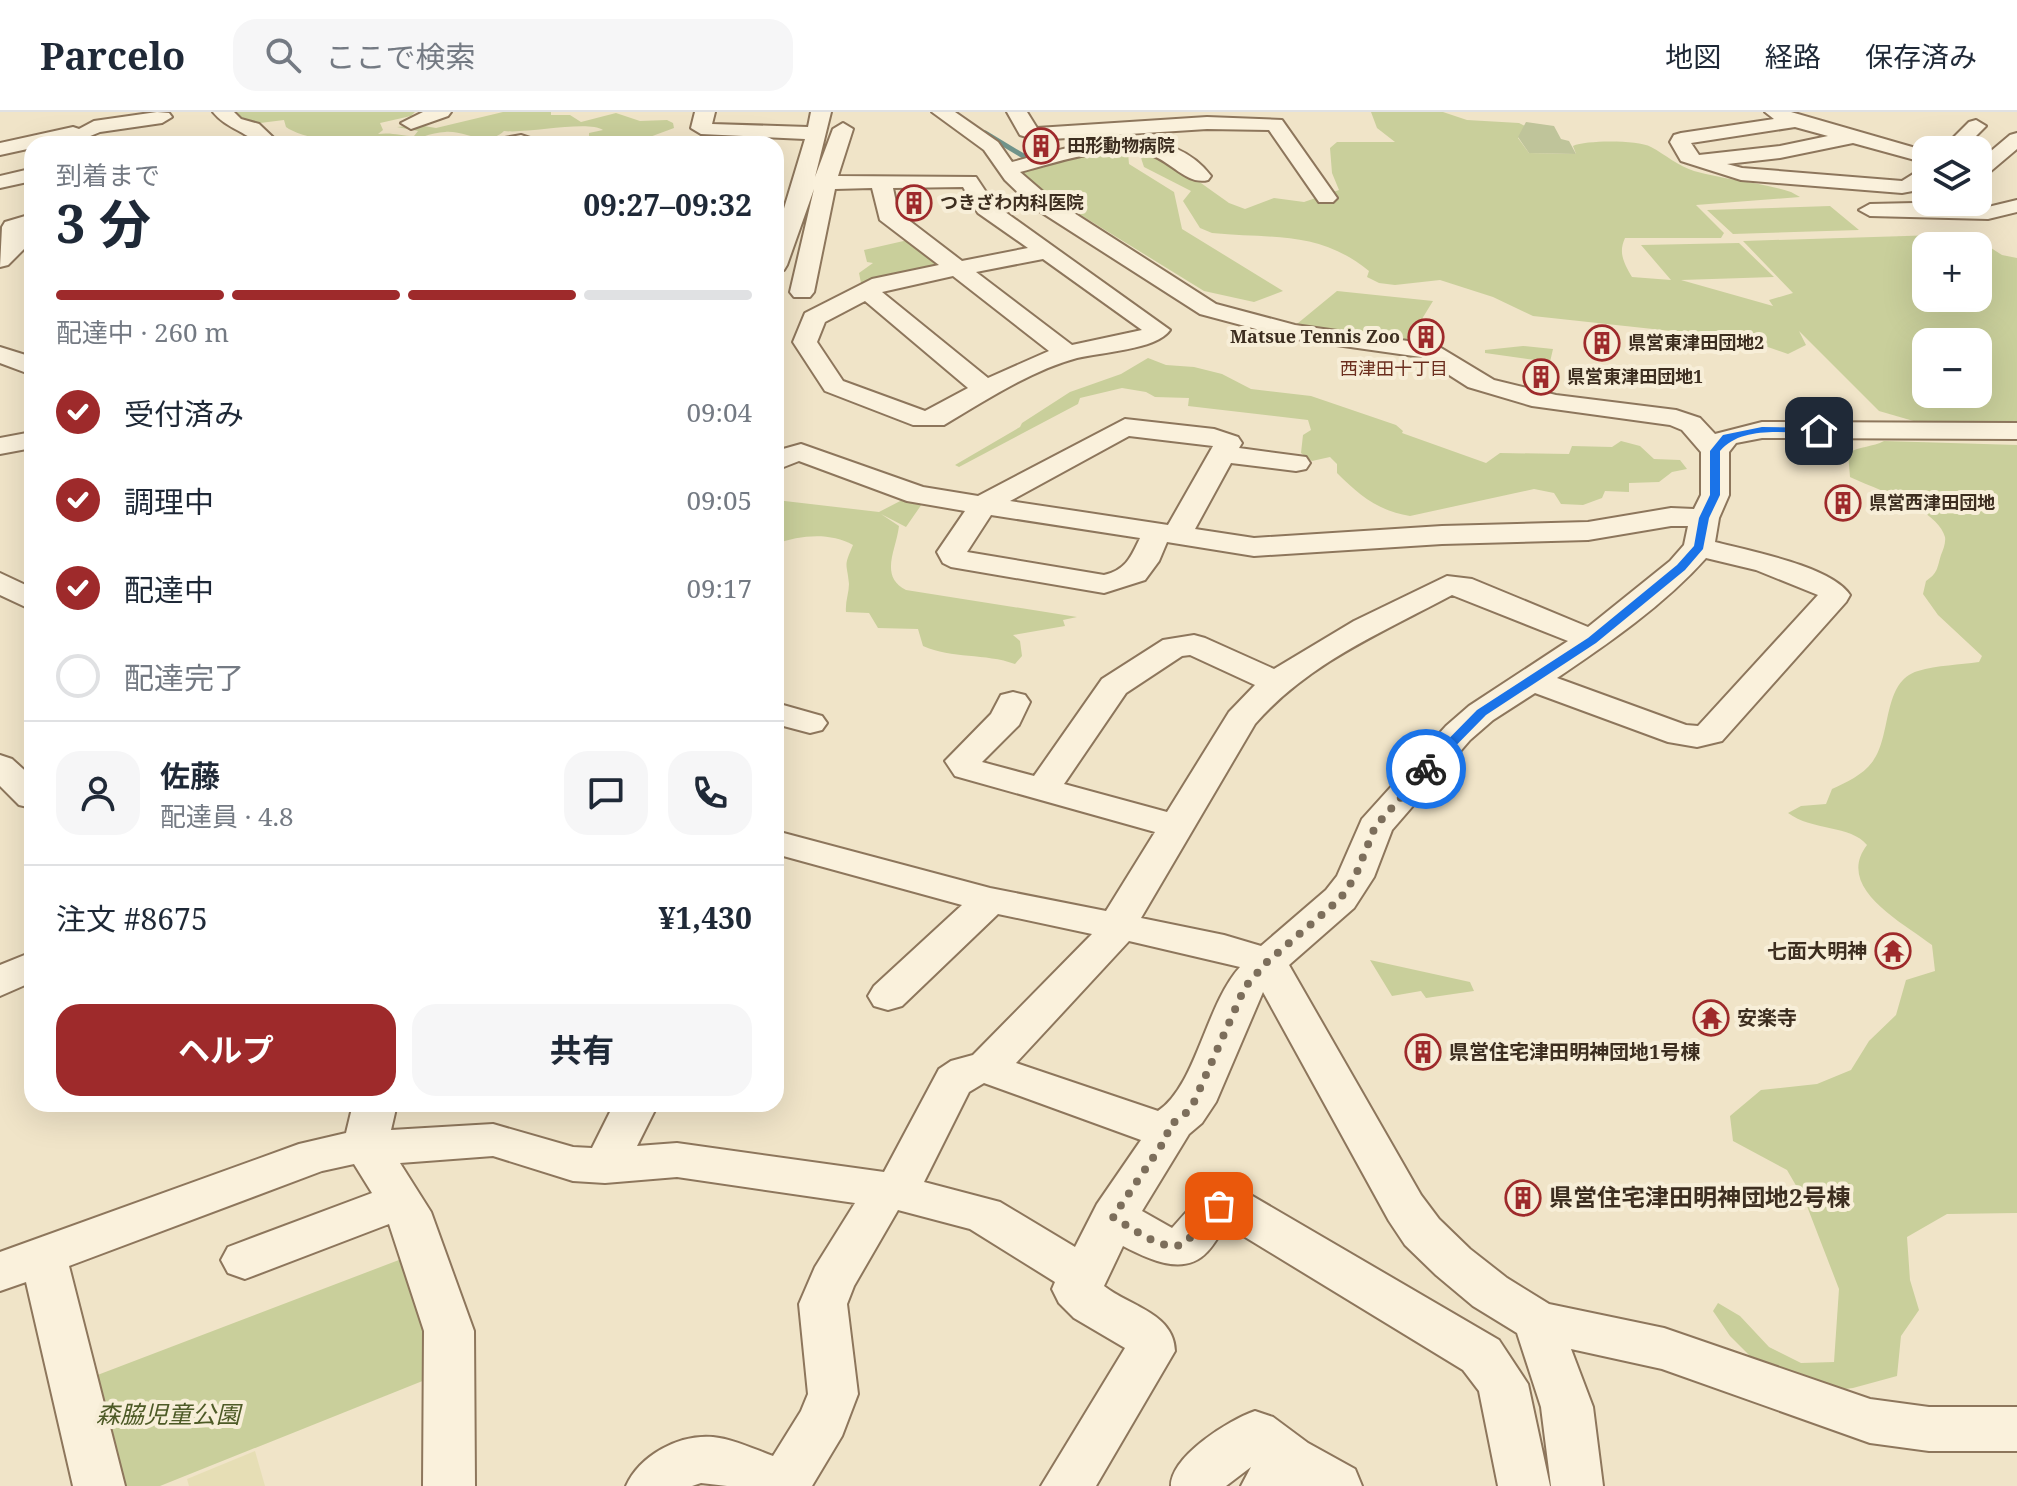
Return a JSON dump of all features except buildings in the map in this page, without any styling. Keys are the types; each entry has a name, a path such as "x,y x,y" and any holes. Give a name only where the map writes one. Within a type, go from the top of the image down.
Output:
{"street":[{"path":"223,112 234,123 252,128 261,136"},
{"path":"411,123 441,112"},
{"path":"705,112 701,128 710,130 814,133"},
{"path":"784,240 821,112"},
{"path":"942,112 991,146 1026,165"},
{"path":"1017,112 1027,131 1036,134"},
{"path":"1775,112 1795,121 1912,153"},
{"path":"59,136 94,127 162,117"},
{"path":"1003,141 1086,120 1206,117 1275,124 1326,198"},
{"path":"1086,120 1102,148"},
{"path":"1795,121 1681,139 1680,142 1688,157 1741,174 1902,187 1912,185"},
{"path":"1966,136 1976,126"},
{"path":"76,136 94,127"},
{"path":"1696,161 1780,152 1856,138 1886,127"},
{"path":"802,292 826,182 846,136"},
{"path":"1992,160 2017,139"},
{"path":"0,151 24,145"},
{"path":"1203,150 1164,152 1128,146 1102,148 1026,165 1012,176 1041,202 1208,309 1294,332 1427,350 1439,355 1470,379 1527,396 1676,418 1691,424 1715,451"},
{"path":"0,151 24,149"},
{"path":"1164,152 1201,176"},
{"path":"959,156 969,181 986,208 1047,251 1158,330 1149,336 1067,353 985,389 938,418 927,420 834,386 806,346 805,339 814,318 886,283 1047,251"},
{"path":"785,164 826,182 969,181"},
{"path":"0,182 24,177"},
{"path":"881,182 885,212 1067,353"},
{"path":"1992,212 2017,206"},
{"path":"1866,210 1912,208"},
{"path":"15,224 15,255"},
{"path":"867,291 985,389"},
{"path":"1125,427 1214,437 1228,443 1223,454 1139,572 1127,580 1107,583 957,560 952,552 983,505 1125,427"},
{"path":"986,1068 1147,1126 1168,1127 1186,1113 1194,1102 1245,987 1267,962 1340,899 1355,877 1375,827 1458,733 1481,713 1592,640 1681,567 1702,532 1715,495 1715,451 1727,437 1762,430 2017,431"},
{"path":"0,446 24,442"},
{"path":"784,458 801,452 917,495 1264,548 1442,535 1588,531 1671,517 1767,564 1828,588 1835,595 1710,734 1697,737 1680,735 1534,681"},
{"path":"1223,454 1296,463"},
{"path":"1,583 24,596"},
{"path":"652,1486 680,1463 703,1459 718,1460 784,1485 824,1420 833,1394 823,1304 832,1281 892,1191 957,1075 986,1068 1115,933 1254,701 1276,682 1336,645 1447,585 1461,586 1592,640"},
{"path":"1043,789 1114,686 1174,647 1194,645 1276,682"},
{"path":"1013,702 1007,718 963,761 967,769 1178,827"},
{"path":"784,715 810,723"},
{"path":"0,766 24,789"},
{"path":"784,844 990,900 1224,948 1267,962 1405,1208 1422,1232 1490,1292 1537,1321 1664,1349 1870,1421 1929,1429 2017,1429"},
{"path":"888,996 990,900"},
{"path":"0,984 24,970"},
{"path":"0,984 24,977"},
{"path":"605,1166 632,1112"},
{"path":"370,1124 393,1147 493,1140 573,1164 605,1166 677,1160 892,1191 984,1215 1084,1276"},
{"path":"370,1124 402,1200 449,1331 449,1486"},
{"path":"99,1486 22,1264 315,1156 370,1124"},
{"path":"1067,1486 1150,1351 1150,1340 1141,1331 1076,1289 1113,1217 1167,1137 1168,1127"},
{"path":"245,1260 402,1200"},
{"path":"1113,1217 1165,1245 1177,1247 1186,1243 1213,1210 1219,1206 1233,1207 1481,1355 1503,1384 1524,1486"},
{"path":"1537,1321 1567,1407 1577,1486"},
{"path":"1197,1486 1197,1478 1255,1433 1278,1472 1336,1486"}],"shaded area":[{"path":"255,1451 265,1486 189,1486 187,1479"}],"green space":[{"path":"232,112 415,112 411,116 380,123 383,130 378,134 409,136 309,136 286,127 284,120 253,124"},
{"path":"503,112 551,112 551,115 570,115 581,122 616,113 640,121 667,120 673,123 674,128 652,136 589,136 589,133 603,130 584,126 504,131 497,136 453,132 414,136 418,131 397,127 418,125 436,128"},
{"path":"1371,112 1443,112 1467,120 1519,123 1527,127 1518,138 1529,153 1576,154 1573,146 1580,144 1635,143 1651,147 1694,171 1791,192 1800,197 1696,205 1724,233 1721,238 1625,238 1622,248 1624,262 1632,277 1671,280 1641,245 1739,243 1774,277 1681,280 1773,306 1769,300 1793,293 1743,241 1912,236 1912,312 1992,312 1992,249 2002,255 2017,258 2017,421 1917,422 1879,411 1799,331 1806,345 1788,354 1745,339 1533,316 1493,297 1440,280 1395,285 1379,283 1367,277 1369,271 1350,258 1313,243 1212,233 1200,228 1183,201 1191,191 1144,167 1140,155 1163,156 1229,203 1245,209 1274,198 1304,202 1339,190 1332,173 1330,148 1337,142 1395,142 1377,128"},
{"path":"1526,122 1554,126 1561,139 1569,141 1576,154 1529,153 1518,137"},
{"path":"1104,151 1128,153 1129,164 1174,192 1182,229 1283,291 1254,302 1204,291 1045,193 1019,170"},
{"path":"1830,206 1859,230 1733,234 1707,210"},
{"path":"908,240 945,265 862,288 859,273 873,263 867,262 864,250"},
{"path":"1337,291 1433,301 1417,327 1420,331 1408,342 1292,328"},
{"path":"1523,346 1553,349 1550,362 1485,353 1485,350"},
{"path":"1148,358 1166,365 1194,367 1222,374 1251,389 1311,396 1396,425 1402,433 1486,463 1500,453 1569,454 1572,446 1612,447 1621,441 1640,446 1654,459 1680,460 1687,469 1672,472 1659,482 1629,483 1629,492 1605,491 1602,498 1583,505 1561,504 1554,493 1534,489 1410,516 1388,510 1361,495 1337,473 1337,464 1330,457 1312,461 1301,453 1303,435 1311,430 1308,420 1188,406 1189,398 1155,397 1146,392 1122,388 1080,398 1078,404 959,467 955,465 1020,427 1070,392 1121,374"},
{"path":"1884,441 2017,445 2017,1213 1947,1214 1907,1237 1910,1280 1919,1310 1901,1336 1897,1376 1853,1388 1813,1393 1763,1369 1730,1336 1713,1311 1718,1303 1740,1316 1769,1347 1801,1363 1834,1362 1839,1289 1805,1201 1787,1170 1733,1141 1730,1116 1761,1090 1817,1084 1851,1070 1869,1041 1896,1015 1906,980 1935,971 1932,945 1890,915 1866,890 1859,876 1859,861 1867,845 1851,834 1808,823 1788,813 1801,806 1826,804 1832,789 1869,766 1879,750 1893,697 1907,677 1925,669 1979,662 1982,656 1938,615 1923,594 1926,581 1936,570 1944,546 1945,537 1940,527 1918,508 1850,477 1848,453"},
{"path":"906,498 924,501 906,527 881,514 899,526 891,570 893,578 906,590 1077,617 1063,620 1065,626 1013,635 1020,641 1022,656 1015,664 934,650 923,646 918,629 878,628 869,613 846,612 849,584 847,562 853,545 835,538 815,536 784,542 784,501 879,512"},
{"path":"1370,960 1470,982 1474,991 1426,998 1421,991 1392,996"},
{"name":"森脇児童公園","path":"412,1255 435,1376 160,1486 111,1486 87,1379"}],"waterway":[{"path":"985,133 1025,157"}],"way so far":[{"path":"1219,1206 1183,1246 1177,1247 1165,1245 1113,1217 1167,1137 1168,1127 1194,1102 1245,987 1267,962 1340,899 1355,877 1368,838 1375,827 1426,769"}],"place":[{"name":"田形動物病院","path":"1041,146"},
{"name":"つきざわ内科医院","path":"914,203"},
{"name":"Matsue Tennis Zoo","path":"1426,337"},
{"name":"県営東津田団地2","path":"1602,343"},
{"name":"県営東津田団地1","path":"1541,377"},
{"name":"県営西津田団地","path":"1843,503"},
{"name":"七面大明神","path":"1893,951"},
{"name":"安楽寺","path":"1711,1018"},
{"name":"県営住宅津田明神団地1号棟","path":"1423,1052"},
{"name":"県営住宅津田明神団地2号棟","path":"1523,1198"}],"district":[{"name":"西津田十丁目","path":"1394,369"}],"route":[{"path":"1426,769 1481,713 1592,640 1681,567 1699,547 1704,518 1715,495 1715,451 1727,437 1762,430 1819,431"}]}
